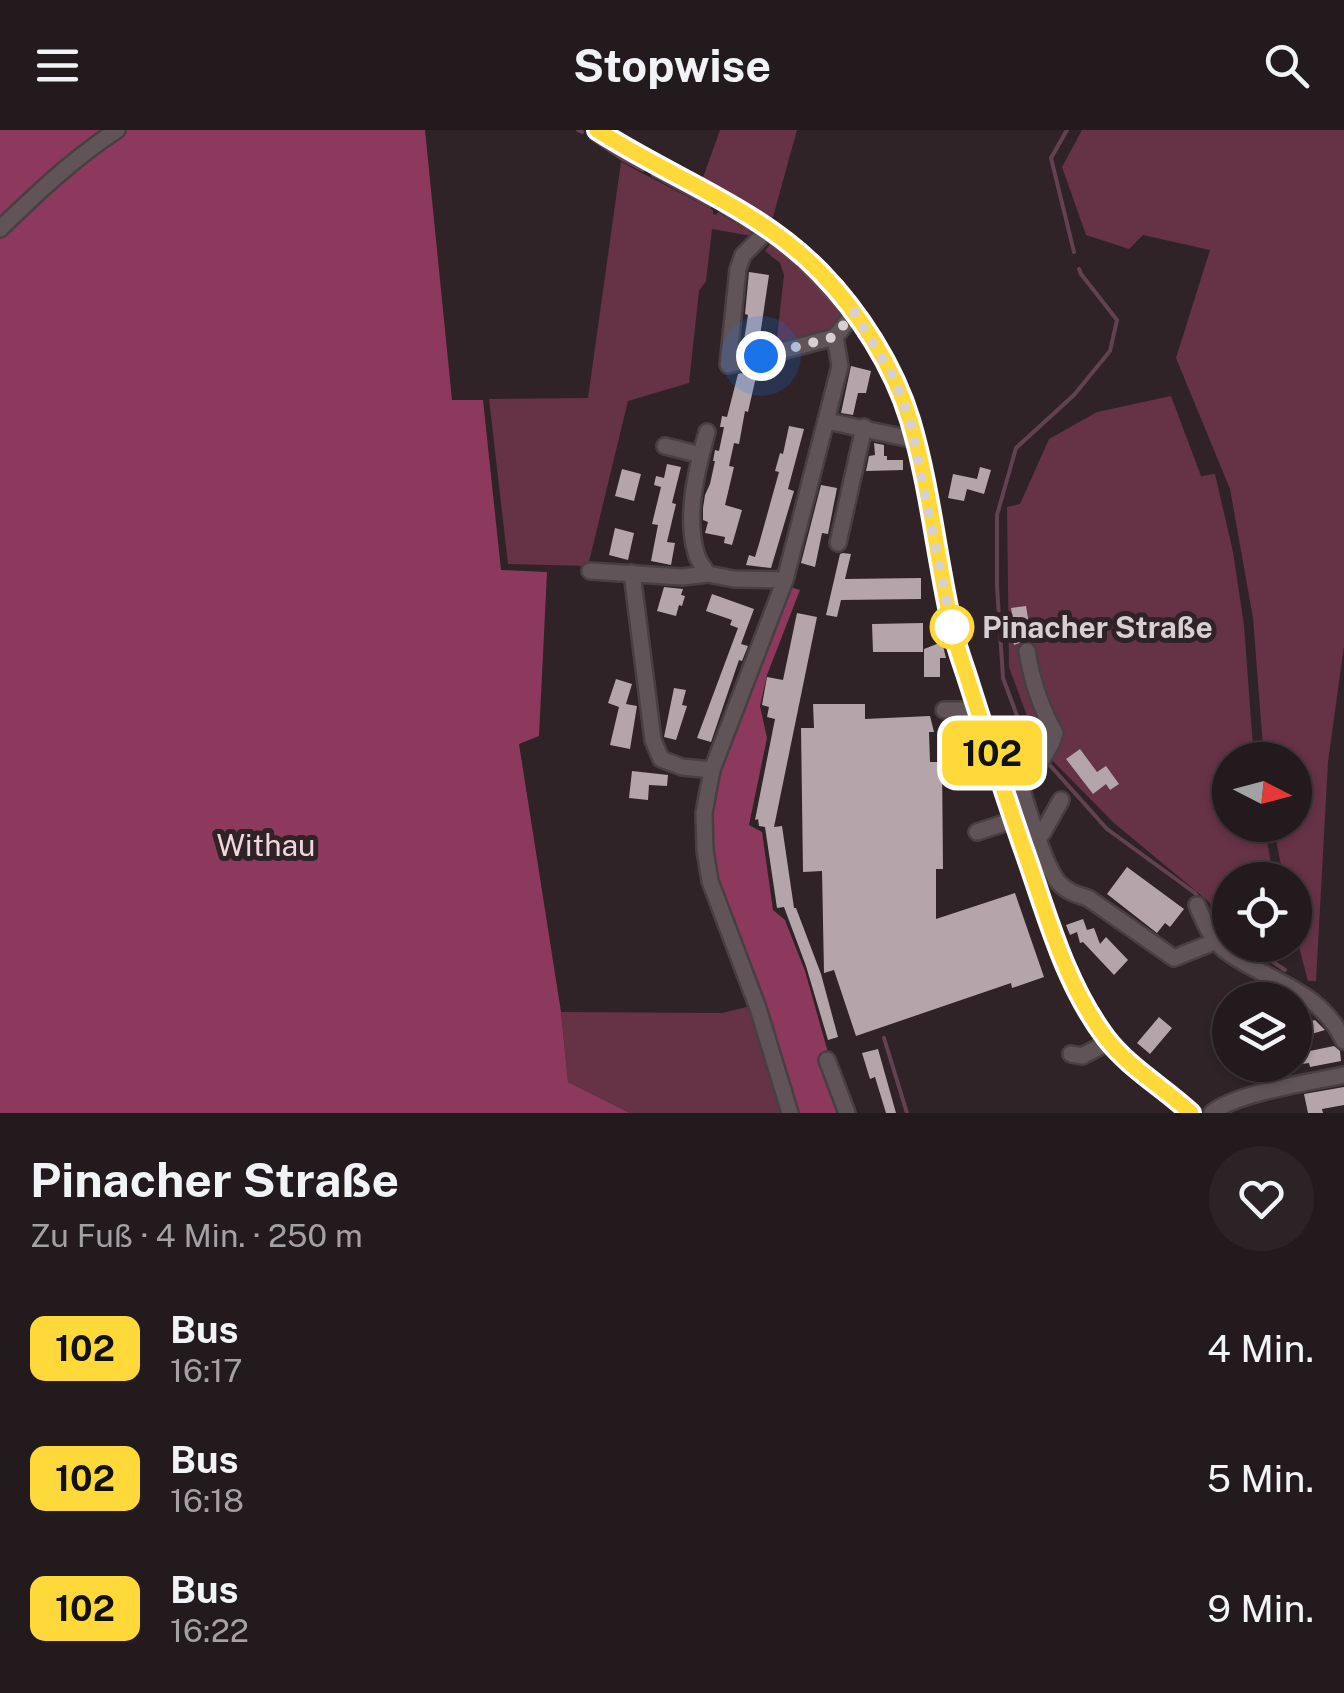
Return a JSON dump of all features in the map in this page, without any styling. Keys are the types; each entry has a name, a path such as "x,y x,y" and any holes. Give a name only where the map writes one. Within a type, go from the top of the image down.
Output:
{"street":[{"path":"0,229 44,185 116,130"},
{"path":"598,130 769,229 821,272 854,312 894,378 915,440 955,638 977,707 1057,882 1088,898 1174,958 1209,944"},
{"path":"769,229 743,255 738,269 728,365 834,337 854,312"},
{"path":"790,1113 758,1008 710,881 704,813 712,770 784,580 840,366 834,337"},
{"path":"826,421 915,440"},
{"path":"838,543 864,428"},
{"path":"706,432 690,525 696,557 708,574"},
{"path":"665,446 700,455"},
{"path":"590,571 784,580"},
{"path":"632,574 653,740 661,759 682,767 712,770"},
{"path":"1027,651 1035,700 1055,733 1051,748 1012,788 1014,820 1064,964 1091,1017 1109,1042 1191,1113"},
{"path":"944,710 977,707"},
{"path":"1037,836 1062,800"},
{"path":"977,832 1014,820"},
{"path":"1196,904 1223,950 1300,990 1337,1027 1344,1041"},
{"path":"1071,1054 1082,1056 1109,1042"},
{"path":"827,1060 846,1113"},
{"path":"1212,1113 1243,1098 1344,1075"}],"shaded area":[{"path":"720,130 797,130 769,221 701,183"},
{"path":"1082,130 1344,130 1344,646 1328,762 1316,981 1308,981 1303,962 1312,962 1312,862 1280,862 1276,842 1312,842 1312,742 1263,742 1253,618 1230,489 1176,358 1210,250 1143,235 1129,249 1086,235 1062,167"},
{"path":"621,162 752,233 751,236 712,229 706,281 699,291 689,383 628,401 588,566 508,564 489,399 588,398"},
{"path":"773,240 835,298 844,319 830,334 776,347 784,275 780,263 765,251"},
{"path":"1171,396 1201,476 1215,474 1244,625 1253,742 1212,742 1212,842 1267,842 1271,862 1212,862 1212,906 1114,823 1038,746 1009,667 1007,507 1020,504 1049,439 1097,412"},
{"path":"751,1006 784,1113 630,1113 568,1082 561,1012 722,1013"}],"green space":[{"name":"Withau","path":"0,130 425,130 452,400 483,400 501,570 547,572 539,736 519,744 561,1012 568,1082 630,1113 0,1113"},
{"path":"790,587 800,590 767,675 760,706 767,738 749,825 762,832 773,910 785,920 805,971 842,1113 795,1113 714,866 709,811 716,783"}],"building":[{"path":"749,272 769,275 759,343 744,340"},
{"path":"851,366 871,371 866,393 858,393 853,415 841,413"},
{"path":"741,373 756,377 739,444 734,443 729,466 734,467 725,505 742,510 732,545 724,543 725,537 705,533 708,522 703,520 703,508 724,427 720,427 722,416 727,417"},
{"path":"789,426 804,429 788,489 794,491 771,568 746,565 749,555 755,557"},
{"path":"874,443 884,445 887,460 903,460 903,470 866,471 869,456 875,455"},
{"path":"667,464 681,467 667,542 675,543 671,565 651,561 658,525 652,524 661,487 654,485 656,476 664,478"},
{"path":"980,467 991,470 984,494 967,489 964,501 948,498 953,474 977,479"},
{"path":"622,469 641,474 634,501 615,496"},
{"path":"821,485 837,488 828,534 822,533 815,567 801,563"},
{"path":"615,528 634,533 628,560 609,555"},
{"path":"843,553 851,554 845,579 921,578 921,599 841,600 837,617 826,615"},
{"path":"664,587 683,589 681,595 685,596 676,616 657,611"},
{"path":"712,594 754,609 741,644 748,646 742,661 739,660 711,742 697,738 738,628 730,625 732,620 706,611"},
{"path":"1026,606 1028,640 1014,645 1011,608"},
{"path":"797,613 817,617 774,827 782,826 794,908 821,974 838,1037 828,1040 784,907 777,908 765,827 755,820 775,719 767,717 769,707 762,705 767,677 783,680"},
{"path":"923,623 923,652 873,652 872,624"},
{"path":"942,642 946,658 940,658 940,677 924,677 924,649"},
{"path":"616,679 632,684 626,704 637,706 630,749 610,745 619,707 608,703"},
{"path":"674,688 686,690 682,705 687,706 676,740 664,737"},
{"path":"813,704 865,704 865,719 930,716 934,732 929,732 930,762 942,762 943,869 936,869 936,919 1015,893 1044,977 1012,988 1011,983 856,1036 834,970 824,973 822,871 803,872 801,728 814,728"},
{"path":"1080,749 1097,772 1106,766 1119,784 1110,790 1106,784 1093,794 1066,759"},
{"path":"632,771 668,775 667,786 649,785 648,800 629,798"},
{"path":"1127,867 1184,909 1170,927 1165,923 1157,933 1107,894"},
{"path":"1083,919 1087,930 1094,928 1100,944 1106,937 1128,960 1114,975 1080,943 1077,932 1070,935 1066,925"},
{"path":"1159,1017 1172,1028 1150,1054 1137,1043"},
{"path":"1315,1020 1325,1030 1312,1034 1312,1021"},
{"path":"1334,1046 1340,1051 1341,1061 1312,1067 1312,1051"},
{"path":"878,1049 896,1113 886,1113 875,1077 870,1079 862,1053"},
{"path":"1344,1087 1344,1105 1322,1109 1323,1113 1308,1113 1304,1094"}],"waterway":[{"path":"578,130 582,132"},
{"path":"1067,130 1051,158 1074,252"},
{"path":"591,138 643,170"},
{"path":"653,175 710,206"},
{"path":"721,211 751,230"},
{"path":"771,244 798,265 839,310"},
{"path":"1040,755 1026,740 1003,678 997,515 1016,448 1074,395 1110,351 1117,320 1079,269"},
{"path":"1047,762 1107,829 1199,899"},
{"path":"1207,911 1212,918"},
{"path":"1273,962 1285,970"},
{"path":"884,1038 907,1113"}],"bus line":[{"name":"102","path":"597,130 738,209 795,249 838,292 882,356 910,421 955,638 1064,964 1076,991 1109,1042 1191,1113"}],"place":[{"name":"Pinacher Straße","path":"952,627"}],"route":[{"path":"761,356 834,337 854,312 894,378 910,421 952,627"}]}
